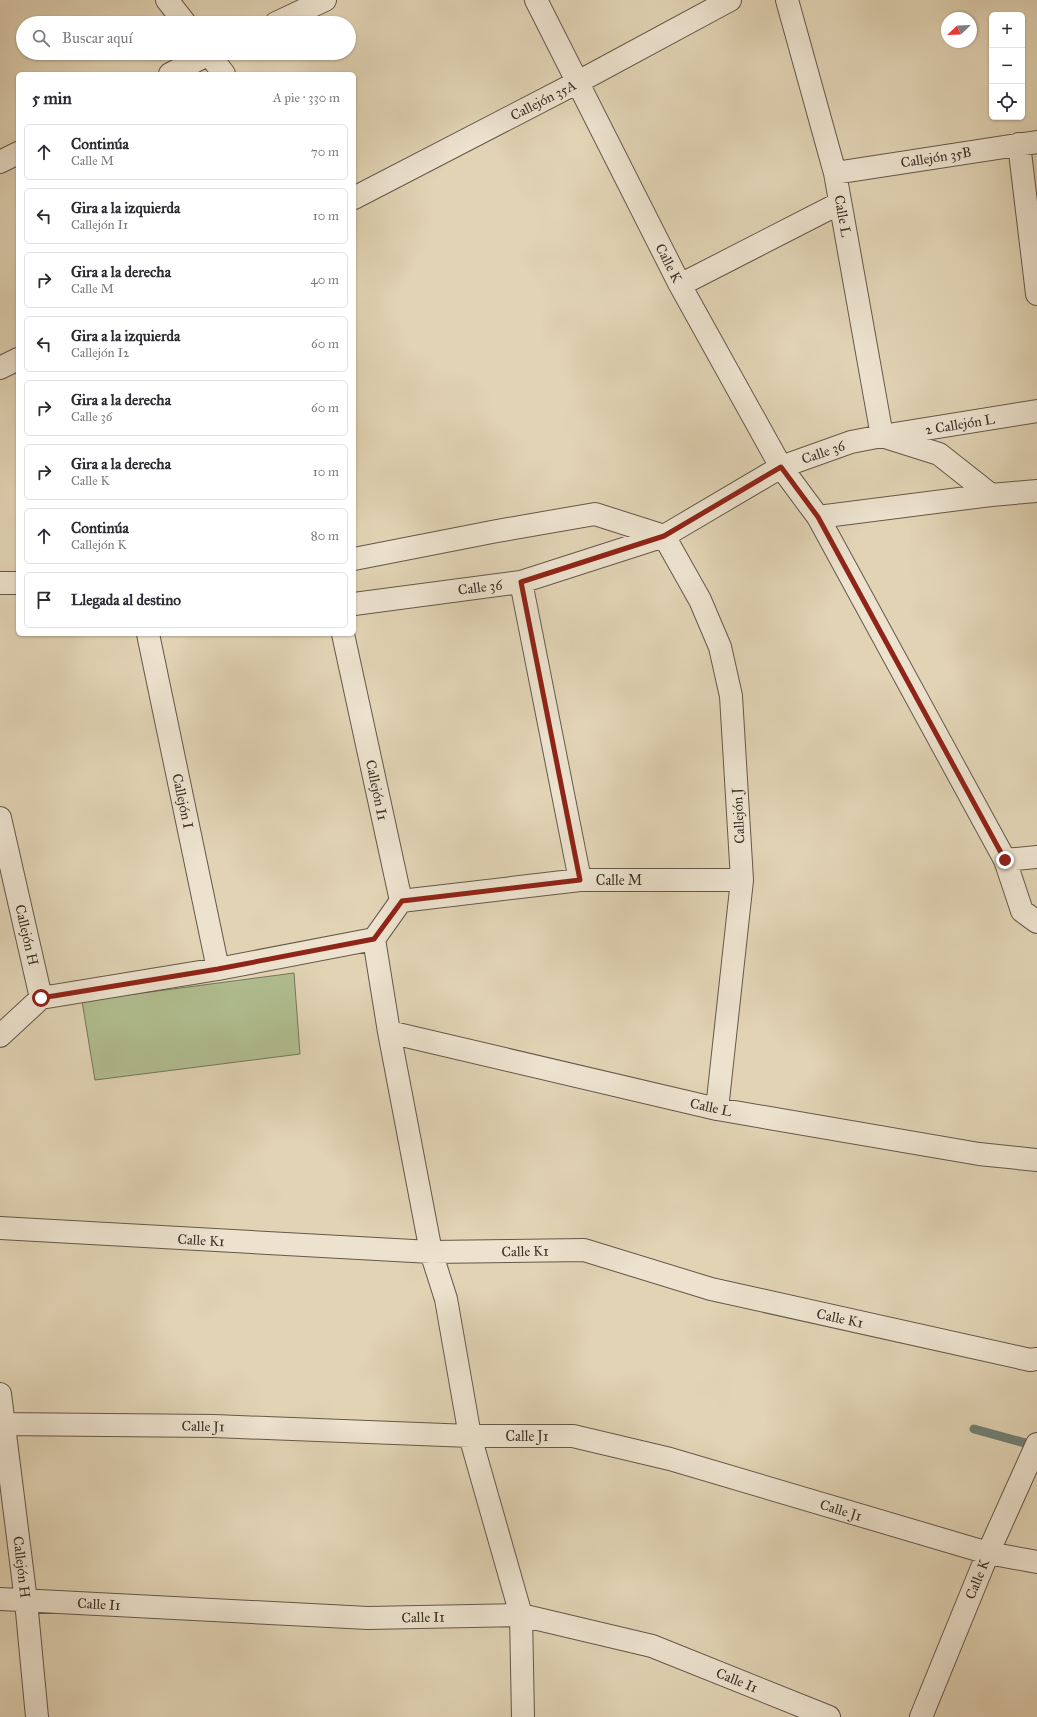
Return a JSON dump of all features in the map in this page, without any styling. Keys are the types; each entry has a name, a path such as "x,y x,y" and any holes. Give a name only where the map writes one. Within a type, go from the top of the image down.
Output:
{"street":[{"path":"166,0 179,16"},
{"path":"291,16 325,0"},
{"name":"Calle K","path":"536,0 680,285 781,467 818,517 1005,860 1022,911 1037,922"},
{"name":"Callejón 35A","path":"356,197 578,82 730,0"},
{"name":"Calle L","path":"787,0 835,173 882,436"},
{"path":"174,72 196,60"},
{"path":"214,60 223,72"},
{"path":"1028,143 1037,294"},
{"name":"Callejón 35B","path":"835,173 1028,143"},
{"path":"0,162 16,154"},
{"path":"680,285 840,203"},
{"path":"0,368 16,360"},
{"name":"2 Callejón L","path":"882,436 1037,411"},
{"name":"Calle 36","path":"356,604 521,582 664,536 781,467 851,442 882,436 939,454 991,495"},
{"path":"818,517 991,495 1037,491"},
{"path":"356,559 497,531 595,514 664,536"},
{"name":"Callejón J","path":"664,536 700,600 720,647 731,696 742,880 717,1109"},
{"path":"521,582 580,880"},
{"path":"0,583 16,583"},
{"name":"Callejón I","path":"148,636 218,969"},
{"name":"Callejón I1","path":"343,636 402,901"},
{"name":"Callejón H","path":"0,818 41,998"},
{"path":"1005,860 1037,857"},
{"name":"Calle M","path":"402,901 580,880 742,880"},
{"path":"0,1036 41,998 218,969 374,939 402,901"},
{"path":"374,939 389,1032 431,1252 446,1299 470,1436 520,1615 523,1717"},
{"name":"Calle L","path":"389,1032 717,1109 979,1154 1037,1160"},
{"name":"Calle K1","path":"0,1228 431,1252 584,1250 711,1289 1030,1360 1037,1359"},
{"name":"Callejón H","path":"0,1394 2,1424 26,1601 37,1717"},
{"name":"Calle J1","path":"2,1424 214,1426 470,1436 573,1436 670,1459 988,1553 1037,1562"},
{"name":"Calle K","path":"921,1717 988,1553 1037,1444"},
{"name":"Calle I1","path":"0,1599 368,1618 520,1615 652,1646 829,1717"}],"green space":[{"path":"294,973 300,1054 95,1080 82,1001"}],"waterway":[{"path":"974,1429 1036,1446"}],"route":[{"path":"41,998 218,969 374,939 402,901 580,880 521,582 664,536 781,467 818,517 1005,860"}]}
